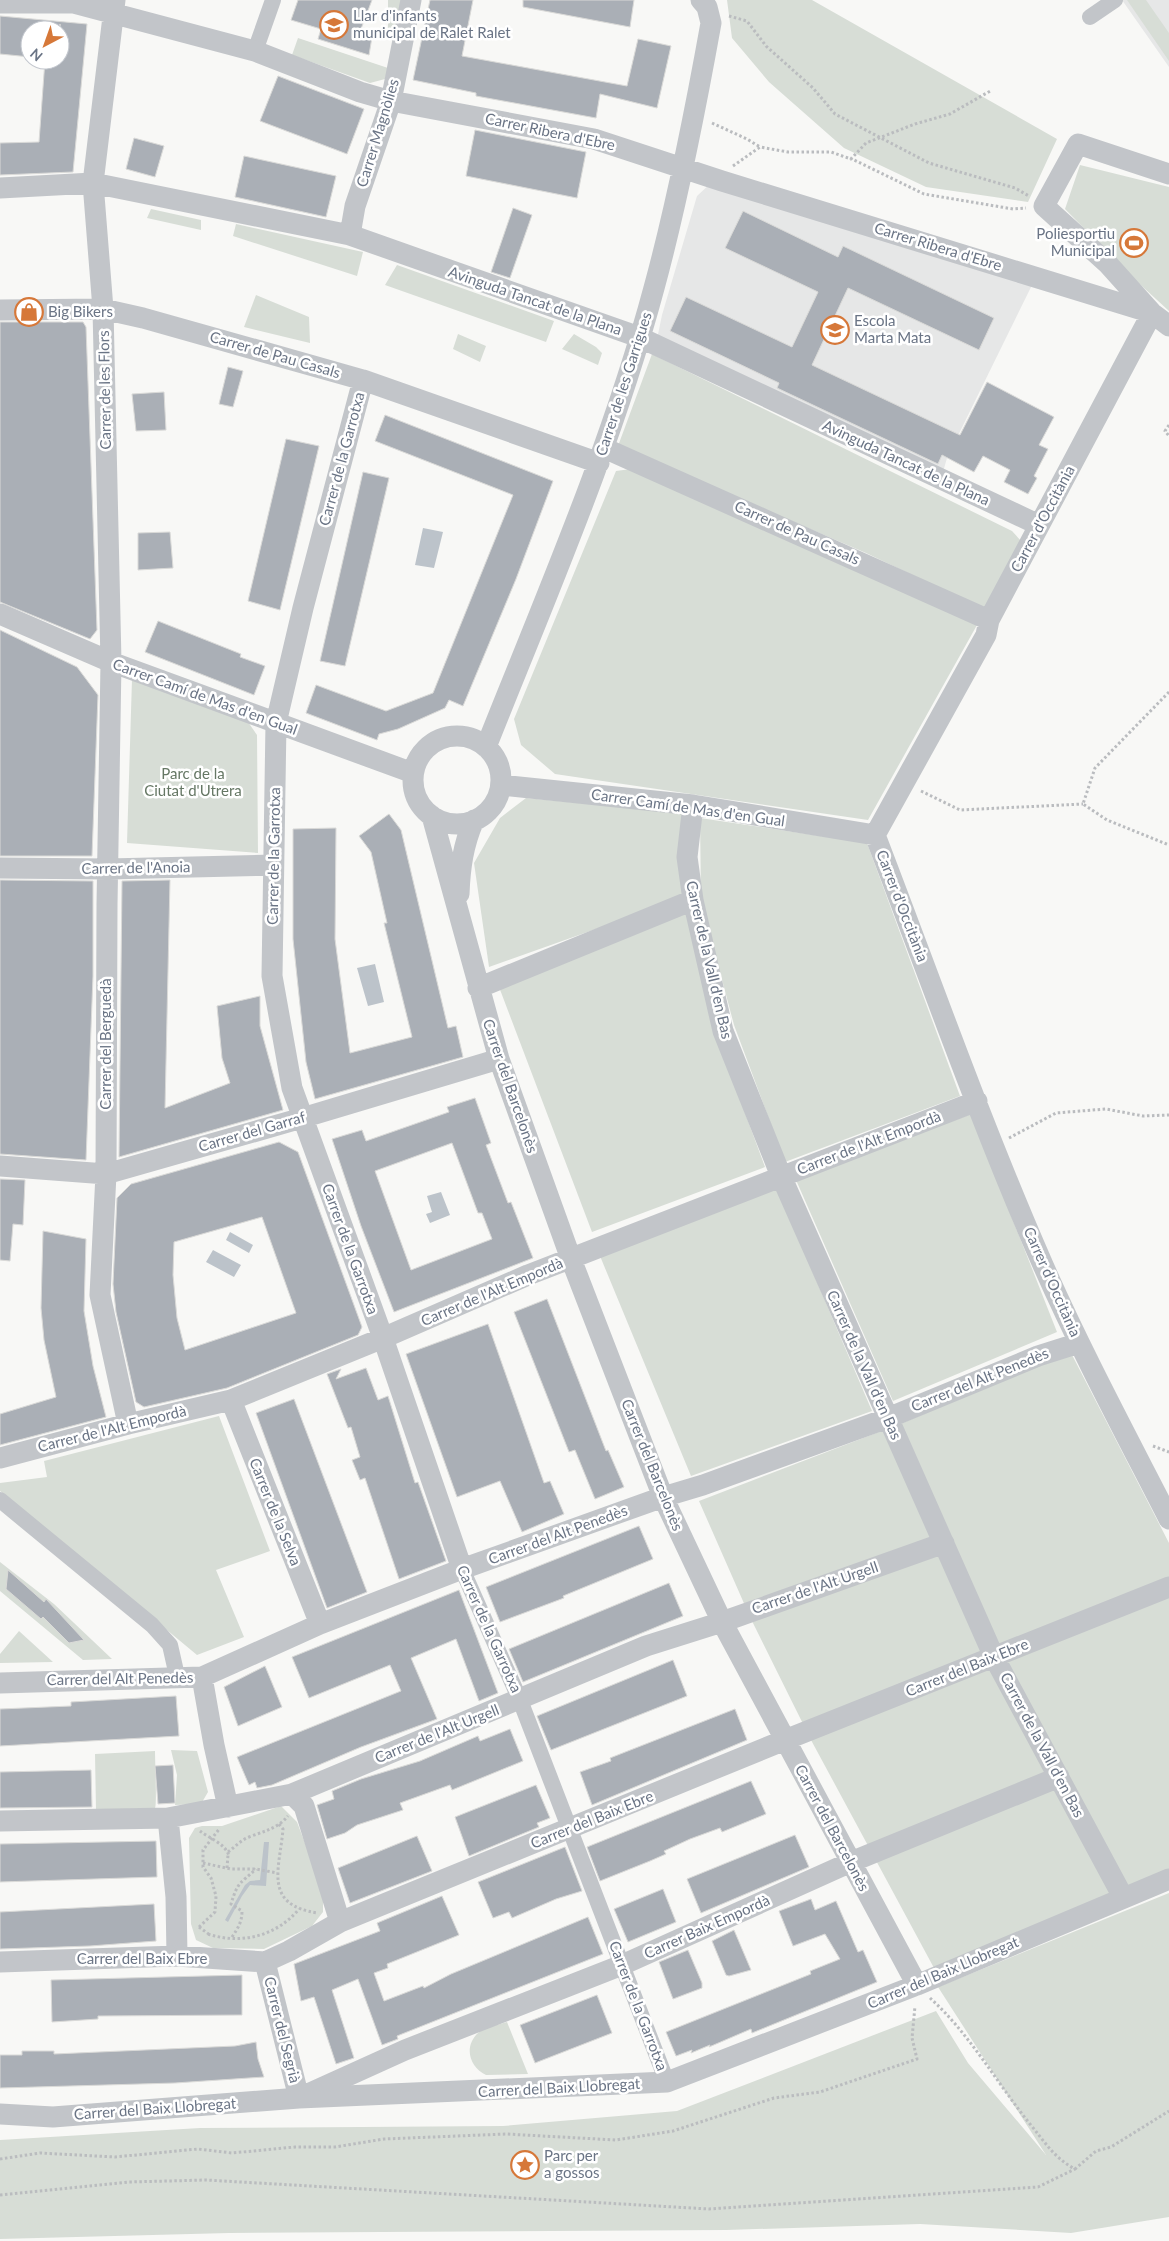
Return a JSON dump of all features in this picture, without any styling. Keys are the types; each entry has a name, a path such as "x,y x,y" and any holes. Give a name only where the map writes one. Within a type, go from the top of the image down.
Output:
{"street":[{"path":"255,51 273,0"},
{"name":"Carrer Magnòlies","path":"350,235 355,206 392,101 411,0"},
{"path":"1090,17 1115,0"},
{"name":"Carrer de les Garrigues","path":"486,747 601,455 654,288 685,167 711,23 705,2"},
{"name":"Carrer Ribera d'Ebre","path":"0,3 74,3 114,6 255,51 360,92 392,101 594,139 685,167 722,181 1152,312"},
{"name":"Carrer de les Flors","path":"111,662 103,310 93,183 114,6"},
{"path":"1169,174 1078,144 1044,206 1108,264 1152,312 1169,326"},
{"name":"Avinguda Tancat de la Plana","path":"0,188 93,183 350,235 639,337 1036,533"},
{"name":"Carrer de Pau Casals","path":"0,310 103,310 144,318 363,380 601,455 989,620"},
{"name":"Carrer d'Occitània","path":"1152,312 989,620 986,635 875,835 977,1102 1043,1264 1079,1343 1169,1519"},
{"name":"Carrer de la Garrotxa","path":"363,380 303,608 276,723 272,976 292,1088 383,1338 462,1569 520,1700 667,2082"},
{"name":"Carrer Camí de Mas d'en Gual","path":"0,614 111,662 413,773"},
{"name":"Carrer del Berguedà","path":"111,662 106,1174 100,1296 128,1424"},
{"path":"457,735 473,738 486,747 498,764 501,784 492,806 474,820 463,823 452,823 432,816 422,807 416,797 413,773 418,758 428,746 442,738 457,735"},
{"name":"Carrer Camí de Mas d'en Gual","path":"501,784 692,805 875,835"},
{"name":"Carrer de la Vall d'en Bas","path":"692,805 687,857 693,900 722,1032 781,1176 994,1657 1123,1897"},
{"name":"Carrer del Barcelonès","path":"432,816 499,1059 571,1259 663,1497 722,1622 917,1986"},
{"name":"Carrer del Barcelonès","path":"459,914 460,871 465,839 474,820"},
{"name":"Carrer de l'Anoia","path":"0,868 108,869 273,865"},
{"path":"478,988 693,900"},
{"name":"Carrer del Garraf","path":"0,1166 106,1174 499,1059"},
{"name":"Carrer de l'Alt Empordà","path":"0,1458 128,1424 231,1400 571,1259 781,1176 977,1102"},
{"name":"Carrer del Alt Penedès","path":"0,1683 177,1676 202,1677 320,1624 462,1569 663,1497 704,1485 888,1418 1038,1356 1079,1343"},
{"name":"Carrer de la Selva","path":"231,1400 320,1624"},
{"path":"0,1500 152,1625 170,1645 177,1676"},
{"name":"Carrer de l'Alt Urgell","path":"0,1821 225,1817 291,1804 520,1700 646,1646 722,1622 944,1543"},
{"name":"Carrer del Baix Ebre","path":"0,1962 177,1956 265,1962 289,1951 332,1917 571,1829 785,1740 1169,1587"},
{"path":"202,1677 225,1817"},
{"name":"Carrer Baix Empordà","path":"299,2098 405,2050 622,1965 851,1862 1059,1777"},
{"path":"291,1804 304,1806 332,1917"},
{"path":"168,1818 176,1897 177,1956"},
{"name":"Carrer del Baix Llobregat","path":"0,2114 53,2117 299,2098 667,2082 917,1986 1169,1879"},
{"name":"Carrer del Segrià","path":"265,1962 299,2098"}],"path":[{"path":"729,16 747,21 766,46 813,88 835,114 929,163 1016,188 1044,206"},
{"path":"850,158 866,143 950,114 992,90"},
{"path":"694,117 719,125 747,138 760,147 788,152 831,152 850,158 924,194 1013,209 1044,206"},
{"path":"722,181 734,165 760,147"},
{"path":"1169,425 1165,431 1169,436"},
{"path":"1083,804 1096,768 1169,692"},
{"path":"904,783 960,810 1083,804 1107,820 1169,845"},
{"path":"994,1145 1056,1113 1106,1109 1142,1116 1169,1115"},
{"path":"227,1868 229,1854 248,1837 261,1834 279,1824 291,1804"},
{"path":"199,1927 215,1912 216,1896 211,1878 203,1867 203,1850 225,1817"},
{"path":"279,1824 283,1829 277,1873 278,1887 284,1897 298,1909 332,1917"},
{"path":"195,1828 229,1854"},
{"path":"203,1863 227,1868 277,1873"},
{"path":"232,1938 240,1927 242,1917 242,1911 233,1904 238,1884 258,1870"},
{"path":"208,1934 232,1938 254,1938 268,1933 291,1918 298,1909"},
{"path":"191,1924 199,1927 212,1938"},
{"path":"0,2159 40,2153 115,2157 198,2149 232,2153 295,2147 335,2147 384,2139 506,2134 616,2140 673,2131 774,2098 820,2092 917,2059 912,2038 917,1986"},
{"path":"917,1986 950,2016 1002,2089 1060,2161 1075,2169"},
{"path":"0,2195 129,2182 206,2180 709,2209 1038,2187 1075,2169 1096,2151 1111,2147 1169,2111"}],"shaded area":[{"path":"1122,0 1169,0 1169,67"},
{"name":"Escola Marta Mata","path":"712,182 1034,281 947,458 941,479 656,344 662,315 697,196"},
{"path":"423,528 443,532 434,568 415,565"},
{"path":"375,964 384,1002 368,1006 357,968"},
{"path":"441,1192 450,1215 430,1223 426,1214 432,1212 427,1196"},
{"path":"230,1232 253,1245 249,1253 226,1240"},
{"path":"213,1250 241,1265 234,1277 206,1262"},
{"path":"264,1842 269,1842 266,1886 250,1885 228,1922 225,1920 245,1885 250,1881 260,1880"}],"green space":[{"path":"388,0 403,0 397,30 388,28"},
{"path":"727,0 812,0 1057,139 1028,202 926,187 844,148 769,82 732,38"},
{"path":"1127,0 1146,0 1169,33 1169,61"},
{"path":"298,38 388,68 385,79 370,83 292,55"},
{"name":"Poliesportiu Municipal","path":"1080,165 1169,187 1169,311 1132,277 1065,209"},
{"path":"151,209 201,220 201,230 147,218"},
{"path":"236,224 363,252 357,276 233,236"},
{"path":"397,265 554,321 546,342 385,285"},
{"path":"256,295 309,317 310,343 244,327"},
{"path":"458,334 486,346 480,362 453,349"},
{"path":"574,334 596,347 602,353 598,365 562,349"},
{"path":"652,354 1012,531 1022,542 988,611 866,553 618,446"},
{"path":"631,469 977,625 868,820 555,774 521,745 514,719 616,471"},
{"name":"Parc de la Ciutat d'Utrera","path":"132,679 248,722 257,735 258,853 127,843"},
{"path":"526,798 683,813 686,897 489,967 474,863 500,818"},
{"path":"700,818 867,843 960,1096 785,1162 734,1025 701,900"},
{"path":"687,911 718,1040 765,1167 592,1232 499,987"},
{"path":"971,1114 1057,1332 893,1401 796,1180"},
{"path":"776,1186 872,1411 691,1476 600,1256"},
{"path":"1070,1351 1169,1543 1169,1872 934,1968 811,1740 750,1617 699,1501 905,1422"},
{"path":"219,1416 270,1551 216,1570 244,1637 197,1655 0,1491 0,1483 47,1477 44,1461"},
{"path":"0,1562 54,1604 112,1659 83,1660 0,1591"},
{"path":"19,1631 53,1662 0,1663 0,1654"},
{"path":"171,1750 197,1751 208,1792 201,1804 175,1805 177,1775"},
{"path":"155,1751 155,1808 96,1810 95,1754"},
{"path":"281,1806 297,1822 323,1891 323,1912 312,1926 264,1949 213,1948 196,1940 191,1924 189,1838 195,1828 222,1826"},
{"path":"1169,1893 1169,2217 1071,2233 920,2224 726,2230 229,2233 0,2239 0,2140 200,2128 503,2126 677,2111 936,2011 968,2063 1046,2155 938,1987"},
{"path":"507,2022 528,2074 486,2075 480,2072 472,2062 470,2057 471,2044 481,2031"}],"building":[{"name":"Llar d'infants municipal de Ralet Ralet","path":"298,0 372,0 361,29 373,31 369,55 318,39 321,29 291,20"},
{"path":"430,0 473,0 462,56 627,86 638,39 671,46 657,108 600,94 596,118 476,96 476,93 413,80"},
{"path":"523,0 634,0 630,27 523,7"},
{"path":"0,16 44,20 20,20 20,56 0,54"},
{"path":"70,22 87,24 73,172 0,175 0,143 39,142 44,70 70,70"},
{"path":"278,76 364,109 347,154 260,121"},
{"path":"475,130 586,152 577,198 466,176"},
{"path":"134,138 164,146 155,177 126,169"},
{"path":"244,156 336,176 326,217 235,197"},
{"path":"513,208 532,215 510,278 491,272"},
{"path":"743,211 838,257 843,246 994,318 979,350 848,288 812,365 960,435 987,382 1054,417 1039,445 1048,449 1034,476 1037,478 1028,494 1004,482 1010,470 983,456 974,472 942,455 938,464 777,388 779,383 670,331 686,297 792,347 818,292 725,248"},
{"path":"0,322 83,322 86,327 97,630 90,639 0,602"},
{"path":"228,367 243,371 233,407 219,404"},
{"path":"164,392 166,430 136,431 132,394"},
{"path":"385,415 553,481 516,579 463,706 449,700 445,708 398,729 379,734 377,740 306,713 316,685 386,711 433,693 513,495 375,441"},
{"path":"286,439 319,446 280,610 248,601"},
{"path":"363,472 389,478 345,666 320,661"},
{"path":"170,532 173,568 138,570 138,533"},
{"path":"158,621 241,654 240,657 265,666 254,695 145,652"},
{"path":"0,630 77,667 98,695 92,856 0,856"},
{"path":"389,814 401,830 448,1028 456,1026 463,1057 315,1099 306,1062 293,939 293,829 336,828 335,939 350,1053 412,1037 384,923 387,923 371,852 359,836"},
{"path":"0,880 93,881 93,976 86,1160 0,1154"},
{"path":"170,880 165,1108 230,1083 222,1058 217,1006 260,996 260,1026 283,1110 119,1157 122,881"},
{"path":"475,1098 491,1143 486,1145 508,1203 511,1202 533,1258 394,1312 361,1226 332,1139 362,1130 366,1141 449,1112 447,1107","holes":["452,1143 478,1213 482,1213 492,1239 411,1270 375,1171"]},
{"path":"279,1142 298,1152 362,1327 358,1335 227,1388 144,1407 136,1402 116,1312 113,1284 117,1198 131,1184","holes":["262,1217 296,1313 185,1350 177,1318 173,1275 174,1242"]},
{"path":"0,1179 25,1180 23,1225 13,1224 10,1261 0,1260"},
{"path":"43,1231 86,1239 84,1311 93,1366 106,1417 0,1445 0,1414 56,1397 44,1340 41,1308"},
{"path":"547,1299 606,1451 608,1450 624,1487 595,1499 575,1450 569,1452 514,1312"},
{"path":"488,1324 544,1483 550,1481 564,1514 522,1532 500,1481 457,1497 406,1354"},
{"path":"366,1368 378,1400 388,1396 415,1483 418,1482 446,1561 399,1579 365,1478 360,1480 352,1460 360,1457 351,1427 348,1428 327,1374 341,1369 336,1379"},
{"path":"294,1399 367,1592 327,1608 256,1413"},
{"path":"639,1526 653,1559 563,1596 564,1598 500,1622 486,1587"},
{"path":"8,1570 44,1602 46,1599 84,1640 69,1643 43,1617 41,1619 6,1589"},
{"path":"669,1583 683,1616 523,1682 509,1649"},
{"path":"459,1590 498,1693 479,1701 456,1639 411,1658 437,1719 361,1747 272,1785 257,1788 255,1782 249,1785 237,1757 401,1691 390,1665 309,1698 292,1657"},
{"path":"673,1660 687,1696 551,1750 537,1716"},
{"path":"265,1666 282,1707 238,1726 224,1687"},
{"path":"176,1696 179,1736 0,1746 0,1709 71,1706 71,1702"},
{"path":"735,1709 747,1740 592,1805 580,1772 611,1761 610,1758"},
{"path":"510,1729 523,1761 452,1790 450,1785 400,1803 403,1810 357,1825 345,1833 327,1839 317,1805 334,1799 332,1791 361,1779 420,1761 478,1736 480,1741"},
{"path":"173,1765 175,1803 158,1804 155,1766"},
{"path":"91,1770 92,1807 0,1808 0,1772"},
{"path":"751,1781 766,1814 722,1832 720,1828 690,1839 664,1851 666,1854 600,1881 587,1847"},
{"path":"536,1785 550,1818 537,1823 539,1827 469,1856 455,1817"},
{"path":"795,1835 809,1867 701,1913 687,1879"},
{"path":"417,1836 432,1871 350,1903 338,1868"},
{"path":"156,1841 157,1877 0,1882 0,1844"},
{"path":"565,1847 582,1891 556,1899 512,1918 509,1912 493,1918 478,1882"},
{"path":"663,1889 676,1922 628,1942 614,1909"},
{"path":"442,1896 459,1935 387,1964 388,1968 374,1973 384,2001 423,1986 424,1988 451,1974 588,1917 603,1954 397,2036 398,2039 382,2045 358,1979 332,1990 354,2058 336,2064 314,1997 301,2001 294,1964 380,1931 377,1923"},
{"path":"811,1899 815,1910 836,1901 858,1952 863,1950 877,1982 752,2033 751,2029 709,2047 710,2045 691,2053 692,2050 676,2056 666,2032 811,1974 810,1971 840,1959 825,1934 793,1946 779,1911"},
{"path":"154,1904 156,1941 90,1946 0,1949 0,1912"},
{"path":"734,1930 751,1970 729,1976 726,1975 712,1941"},
{"path":"688,1950 702,1983 702,1988 673,1999 659,1962"},
{"path":"242,1975 242,2015 98,2016 98,2019 52,2022 51,1980"},
{"path":"597,1995 612,2033 535,2063 520,2025"},
{"path":"256,2042 258,2059 264,2077 175,2083 0,2088 0,2055 22,2055 22,2051 54,2051 54,2054 235,2046"}],"place":[{"name":"Llar d'infants municipal de Ralet Ralet","path":"334,25"},
{"name":"Poliesportiu Municipal","path":"1134,243"},
{"name":"Big Bikers","path":"29,312"},
{"name":"Escola Marta Mata","path":"835,330"},
{"name":"Parc per a gossos","path":"525,2165"}]}
